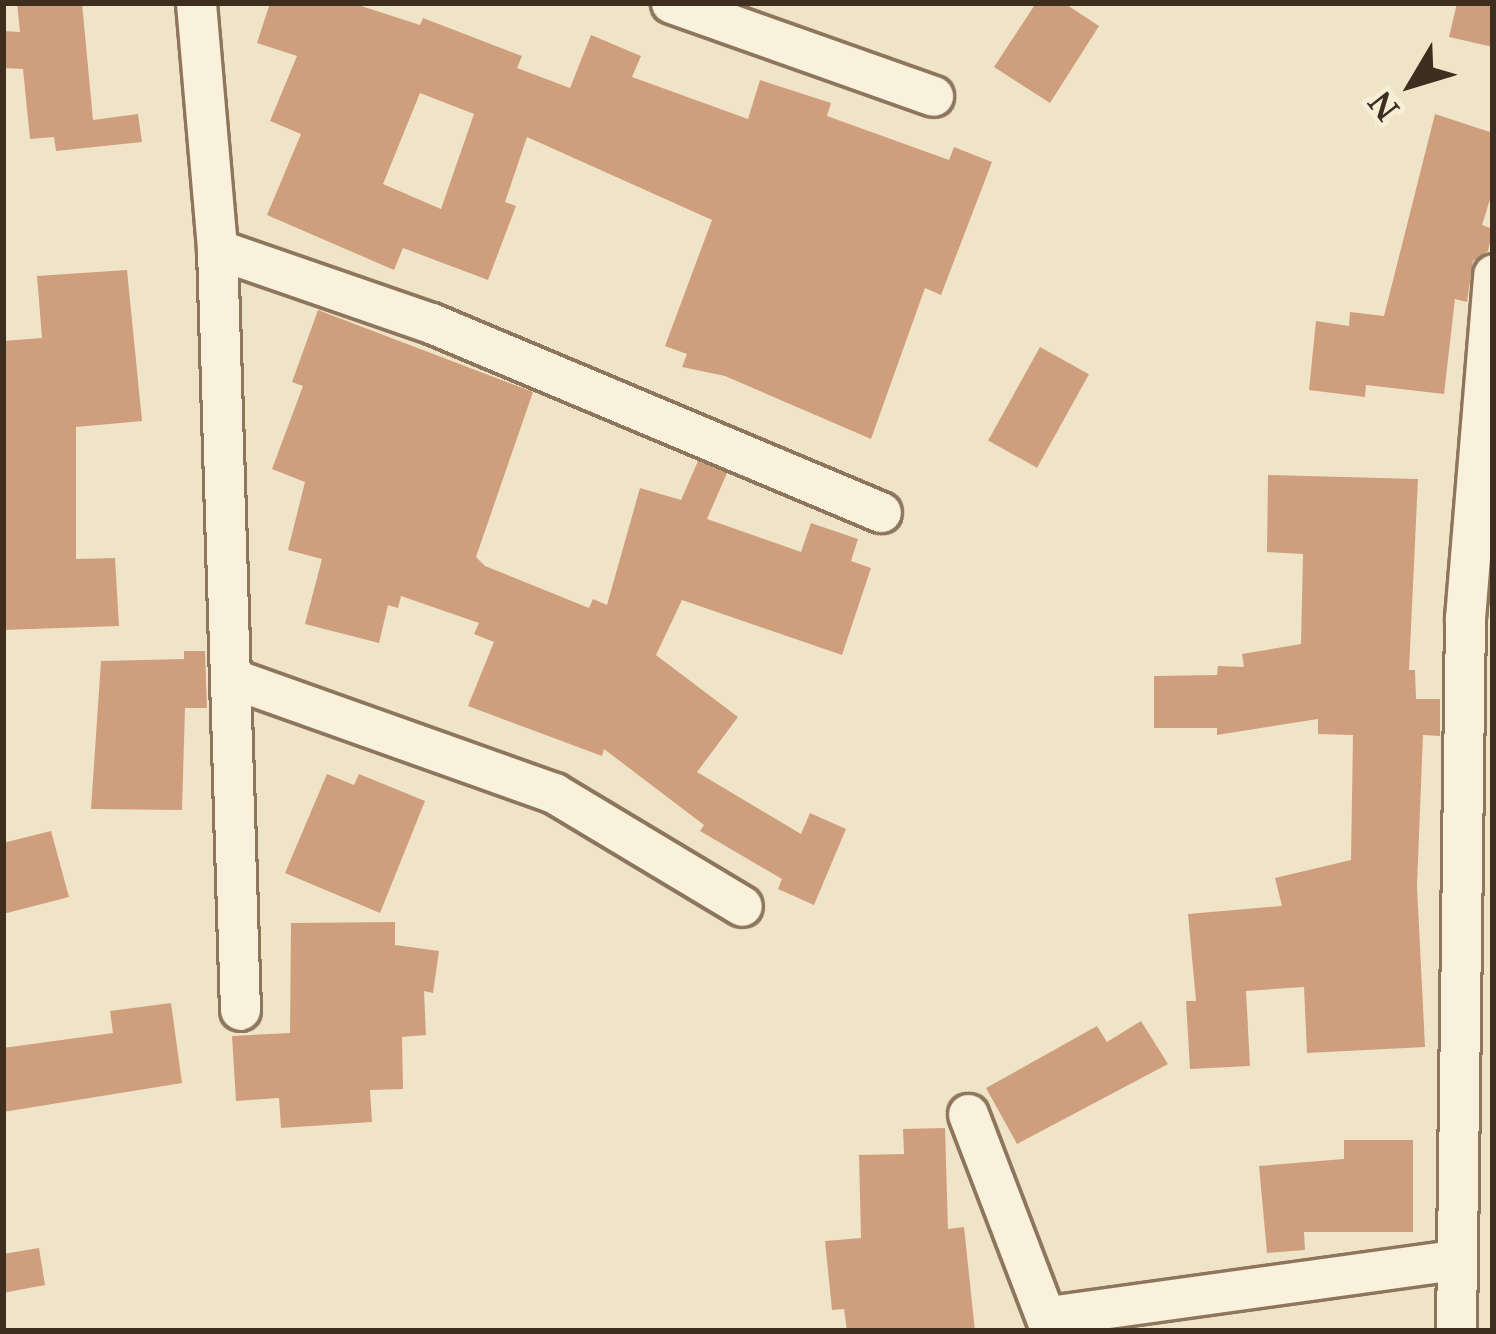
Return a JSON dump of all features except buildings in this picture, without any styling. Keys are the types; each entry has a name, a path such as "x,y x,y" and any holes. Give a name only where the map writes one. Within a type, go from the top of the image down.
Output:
{"street":[{"path":"196,3 217,249 240,1010"},
{"path":"671,3 933,96"},
{"path":"217,249 431,323 881,512"},
{"path":"1456,1331 1455,1261 1478,932 1465,618 1493,274"},
{"path":"231,678 554,793 742,906"},
{"path":"968,1114 1050,1324 1455,1261"}]}
